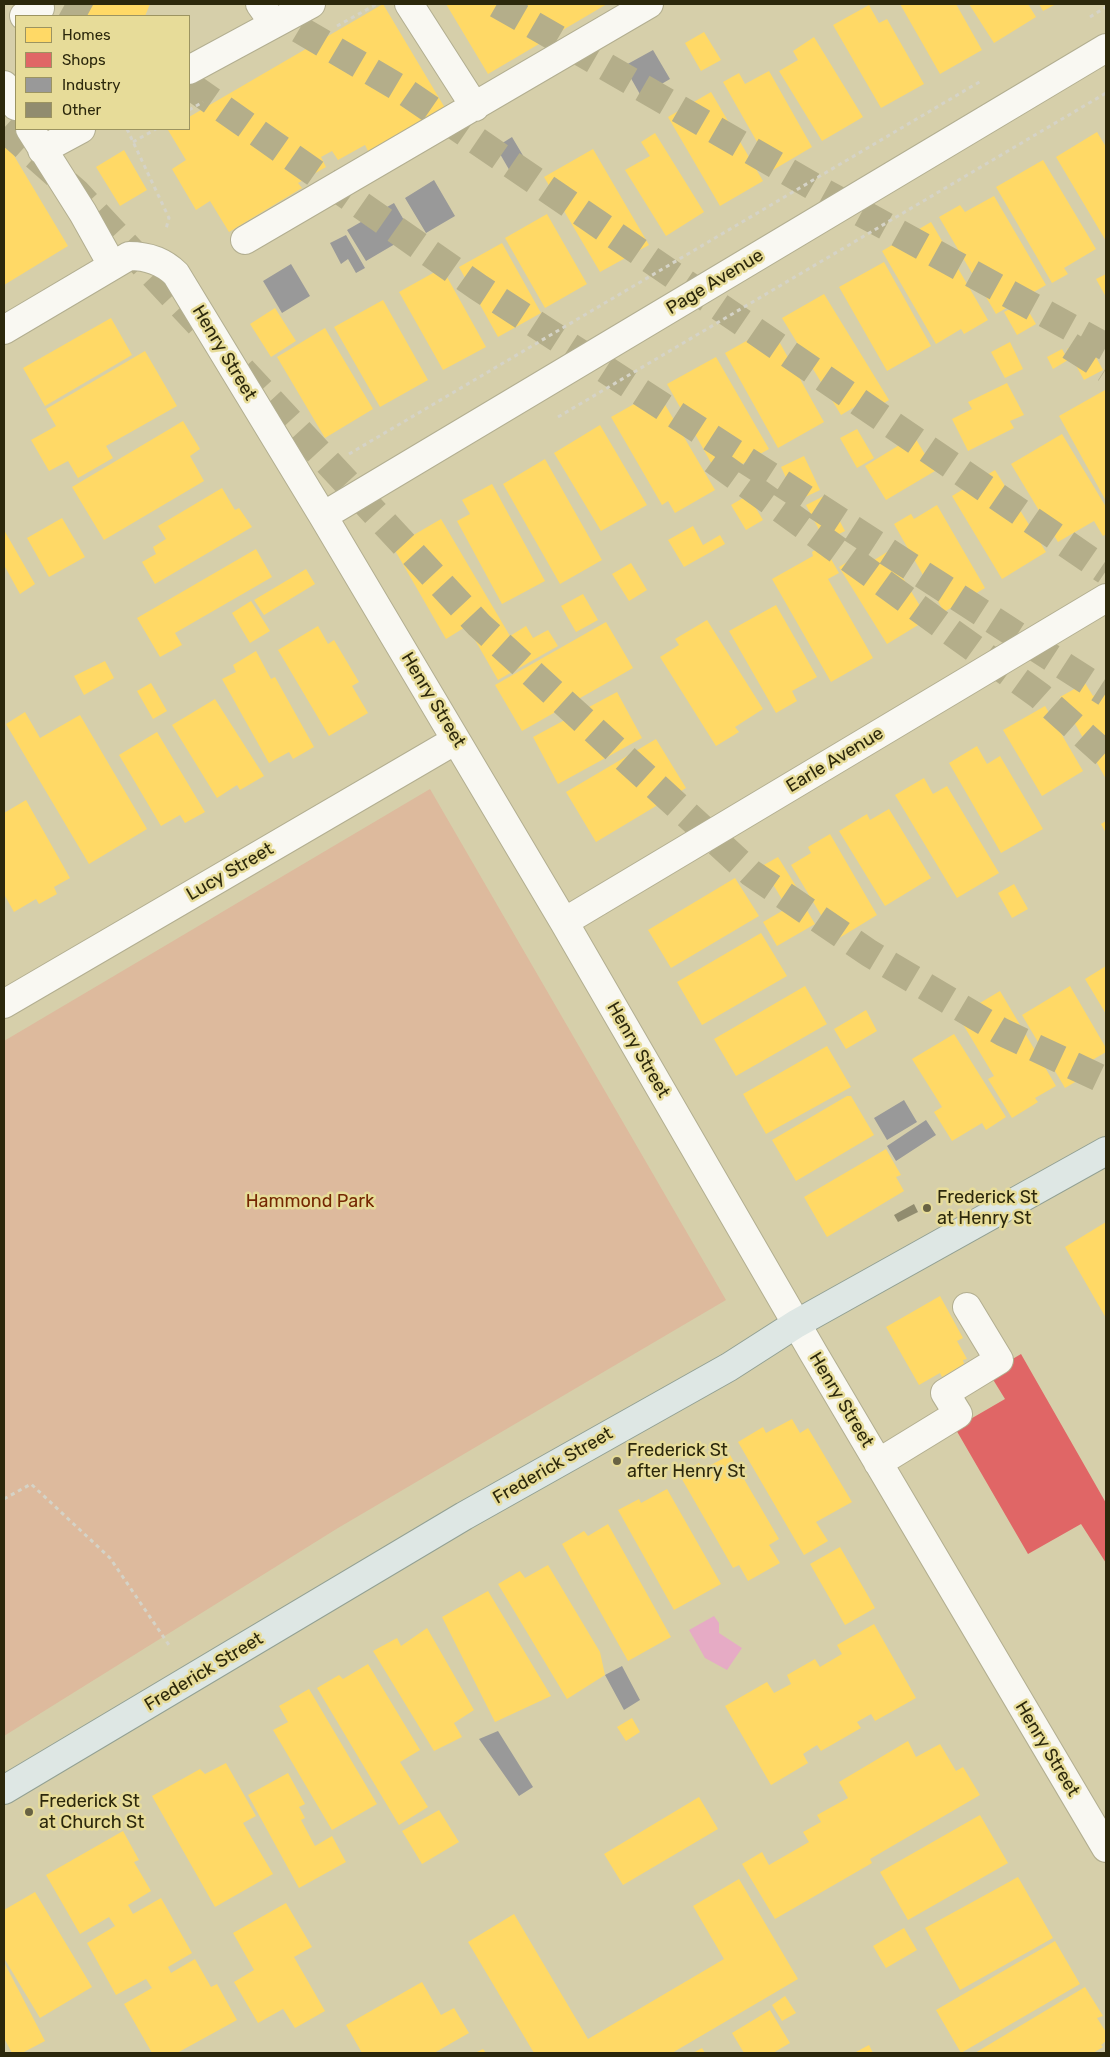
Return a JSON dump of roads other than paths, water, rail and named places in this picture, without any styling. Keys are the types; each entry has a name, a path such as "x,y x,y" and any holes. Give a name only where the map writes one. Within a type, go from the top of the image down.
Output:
{"main road":[{"name":"Frederick Street","path":"4,1790 464,1516 729,1367 796,1324 1106,1152"}],"street":[{"path":"190,69 267,14 311,4"},
{"path":"409,4 475,107"},
{"path":"244,240 650,4"},
{"path":"4,27 15,21"},
{"name":"Page Avenue","path":"324,516 1106,48"},
{"path":"4,85 15,104"},
{"path":"4,330 112,265 84,213 36,139 76,130"},
{"name":"Henry Street","path":"112,265 129,256 142,256 157,261 176,274 324,516 564,922 796,1324 1106,1848"},
{"name":"Earle Avenue","path":"564,922 1106,598"},
{"name":"Lucy Street","path":"4,1004 456,740"},
{"path":"878,1463 958,1414 945,1393 999,1360 967,1307"}],"tunnel":[{"path":"65,4 85,15"},
{"path":"497,4 816,188 1106,347"},
{"path":"263,8 401,89 1106,571"},
{"path":"190,86 478,287 1106,693"},
{"path":"4,128 77,193 199,324"},
{"path":"1070,346 1106,369"},
{"path":"242,370 479,625 751,873 869,953 1002,1032 1106,1081"},
{"path":"713,460 1040,696 1106,755"}],"place":[{"name":"Frederick St at Henry St","path":"927,1208"},
{"name":"Frederick St after Henry St","path":"617,1461"},
{"name":"Frederick St at Church St","path":"29,1812"}],"park label":[{"name":"Hammond Park","path":"310,1202"}]}
